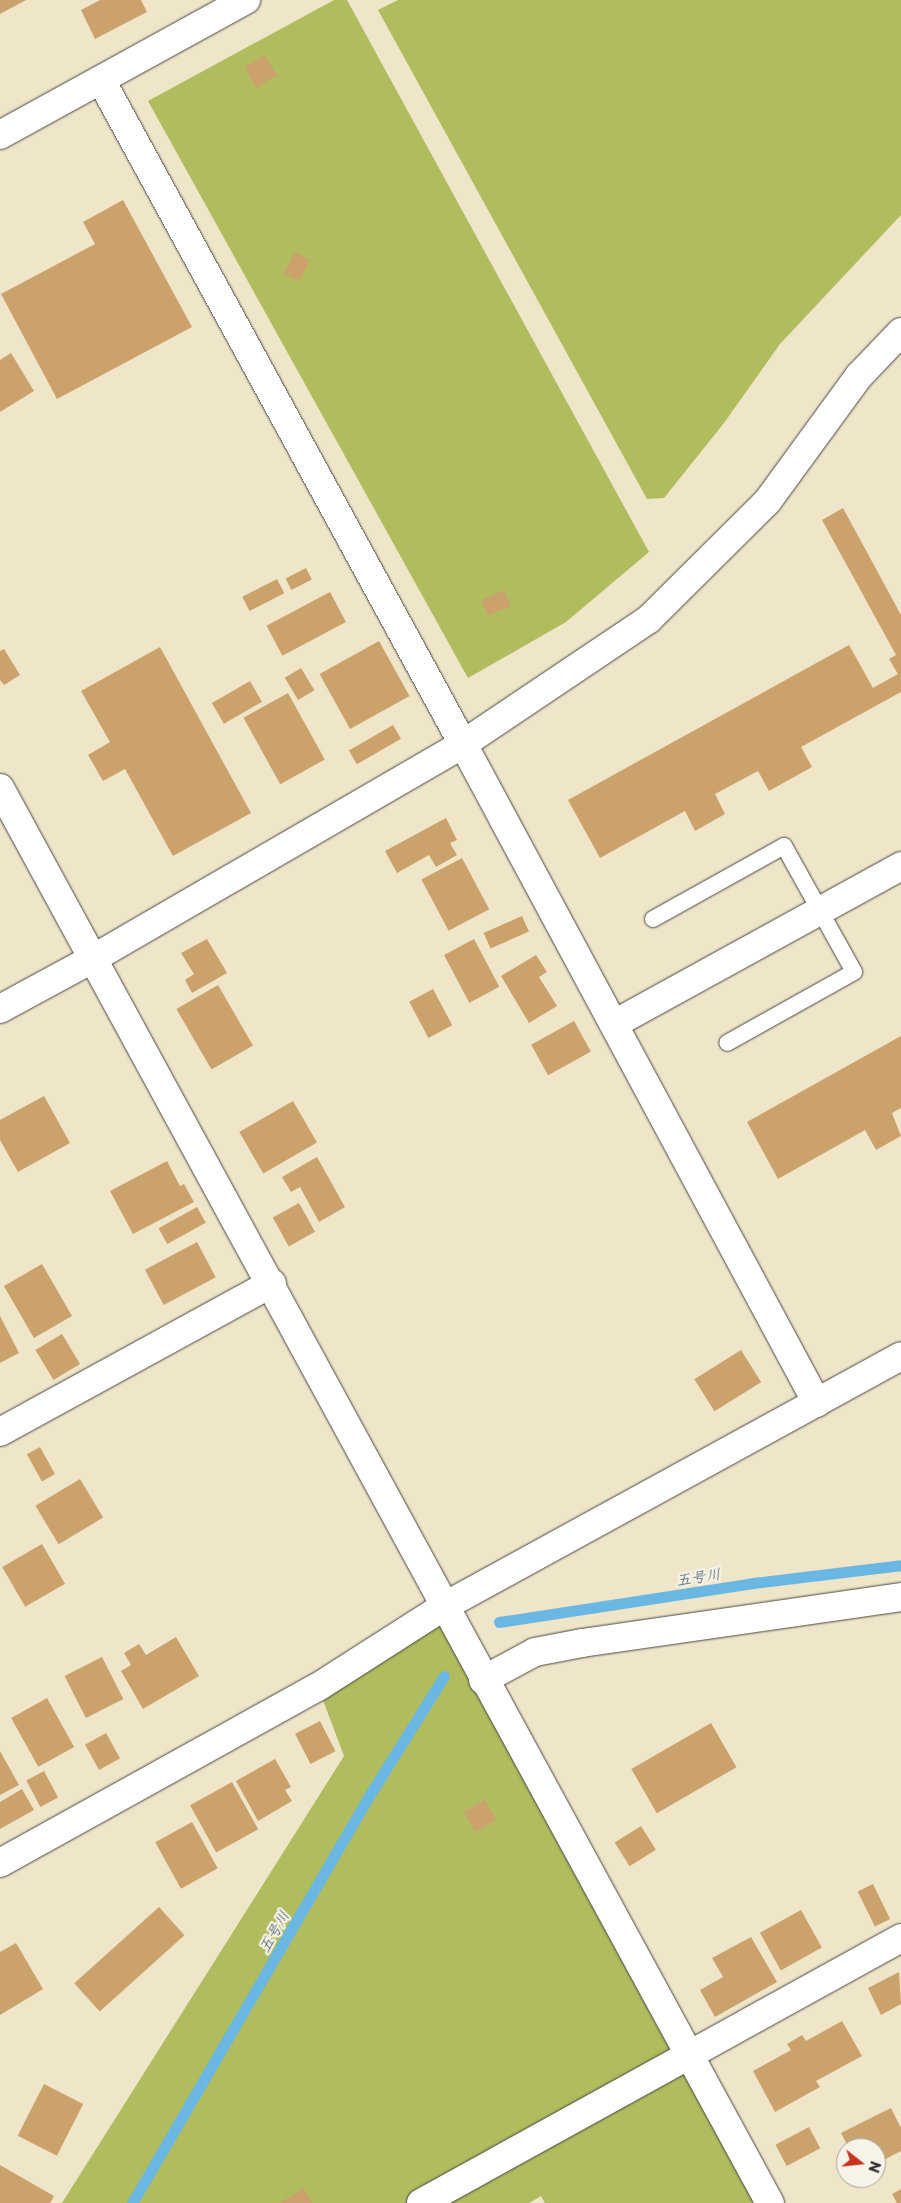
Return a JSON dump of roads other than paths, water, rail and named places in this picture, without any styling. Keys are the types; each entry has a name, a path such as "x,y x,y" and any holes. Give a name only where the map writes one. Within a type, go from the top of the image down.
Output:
{"street":[{"path":"0,135 246,0"},
{"path":"101,80 463,744 817,1404"},
{"path":"0,1009 94,958 463,744 649,619 767,502 859,376 901,332"},
{"path":"0,788 272,1283 443,1607 770,2203"},
{"path":"614,1024 901,866"},
{"path":"0,1432 272,1283"},
{"path":"0,1863 318,1687 443,1607 817,1404 901,1356"},
{"path":"483,1680 535,1652 582,1643 901,1597"},
{"path":"421,2203 901,1938"}],"lane":[{"path":"653,919 784,846 854,972 727,1043"}],"waterway":[{"name":"五号川","path":"499,1622 753,1583 901,1565"},
{"name":"五号川","path":"132,2203 374,1788 444,1676"}]}
